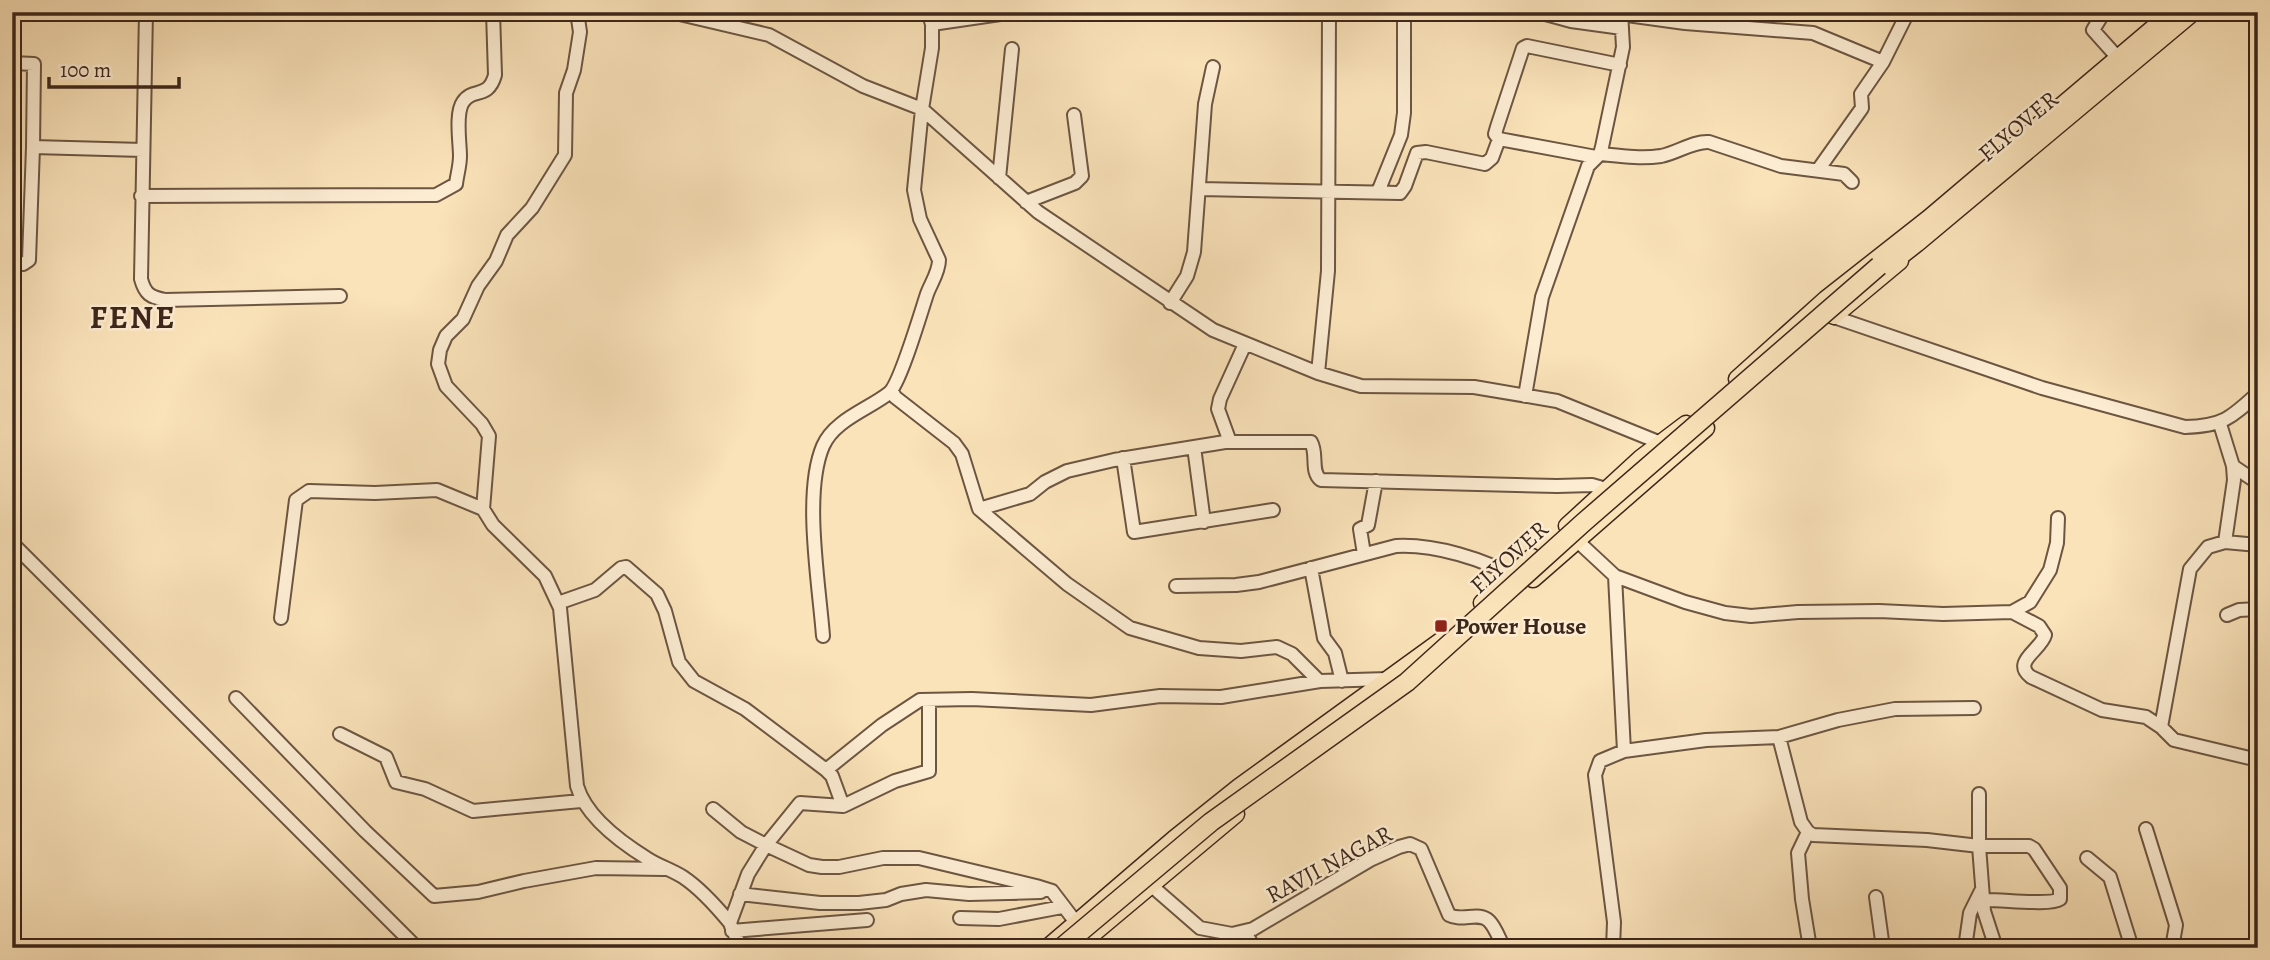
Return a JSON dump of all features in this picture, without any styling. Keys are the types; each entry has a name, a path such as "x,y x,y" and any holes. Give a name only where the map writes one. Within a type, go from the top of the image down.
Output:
{"highway":[{"name":"FLYOVER","path":"1879,266 1889,264 1916,243 2169,32 2183,13"},
{"name":"FLYOVER","path":"1061,948 1211,822 1407,682 1584,522 1879,266 2183,13"}],"main road":[{"path":"1047,948 1239,787 1439,643 1608,488 1706,409 1816,309 1929,218 2118,58 2183,13"},
{"path":"1082,942 1224,823 1403,692 1832,317 2173,36 2183,13"}],"street":[{"path":"146,12 141,196 141,279 144,291 152,297 165,300 341,296"},
{"path":"141,196 436,195 456,184 460,159 458,132 461,104 467,98 488,90 492,85 495,75 493,12"},
{"path":"483,509 489,436 482,424 446,386 438,364 440,349 446,336 463,319 478,286 499,255 507,235 531,208 565,155 566,93 574,70 580,32 577,12"},
{"path":"671,12 769,36 863,86 922,109 1038,212 1170,303 1213,330 1245,345 1360,386 1474,387 1557,401 1679,451"},
{"path":"823,636 814,514 816,465 824,442 832,432 892,391 939,267 939,260 920,219 914,190 922,109 932,48 930,18 1014,12"},
{"path":"1318,373 1328,271 1329,12"},
{"path":"1378,192 1401,135 1404,113 1404,12"},
{"path":"1538,12 1571,21 1622,28"},
{"path":"1818,170 1862,107 1861,94 1883,62 1908,12"},
{"path":"2104,12 2093,30 2118,58"},
{"path":"1525,396 1542,297 1588,166 1598,155 1620,65 1624,38 1620,13 1685,23 1813,33 1883,62"},
{"path":"1620,65 1527,46 1523,48 1495,134 1499,139 1598,155 1660,156 1675,153 1697,143 1709,142 1781,166 1844,174 1852,182"},
{"path":"999,178 1012,49"},
{"path":"12,63 34,64 29,260 23,264 12,264"},
{"path":"1170,303 1187,276 1194,252 1205,104 1213,67"},
{"path":"1026,202 1075,183 1082,176 1074,115"},
{"path":"1200,189 1397,194 1402,191 1417,153 1426,152 1485,164 1492,158 1499,139"},
{"path":"33,148 143,150"},
{"path":"1816,309 1832,317 2042,387 2185,427 2220,424 2258,393"},
{"path":"1230,442 1218,409 1245,345"},
{"path":"892,391 895,397 954,443 962,454 979,509 1067,584 1130,628 1199,648 1241,651 1277,647 1292,654 1319,681"},
{"path":"2220,424 2233,466 2233,495 2225,542"},
{"path":"979,509 1030,494 1045,482 1067,471 1123,458 1230,442 1307,441 1314,446 1317,478 1321,480 1592,485 1608,488 1625,499"},
{"path":"1194,447 1204,522"},
{"path":"1123,458 1134,532 1273,510"},
{"path":"2233,466 2258,483"},
{"path":"1364,554 1360,529 1368,525 1376,481"},
{"path":"281,618 296,500 309,491 375,493 437,490 483,509 493,525 545,576 558,603 565,645 577,786 581,801 622,840 647,859 682,877 704,894 731,927 740,947"},
{"path":"1564,529 1615,576 1685,602 1725,613 1751,616 1797,612 1879,611 1943,614 2012,612 2030,602 2050,570 2057,543 2058,518"},
{"path":"2161,727 2190,569 2207,547 2225,542 2258,545"},
{"path":"12,543 417,948"},
{"path":"1176,586 1259,582 1396,546 1410,545 1468,557 1527,584"},
{"path":"558,603 595,590 626,566 657,594 665,611 679,662 694,681 746,709 826,770 832,776 844,806"},
{"path":"1311,568 1324,638 1335,653 1342,681"},
{"path":"1615,576 1624,751"},
{"path":"2227,615 2239,610 2258,609"},
{"path":"2012,612 2039,626 2045,635 2024,663 2025,673 2084,704 2102,710 2146,717 2174,740 2258,761"},
{"path":"826,770 882,725 920,700 972,699 1091,705 1160,696 1221,697 1319,681 1390,679 1403,692"},
{"path":"236,698 356,822 433,896 478,892 596,868 668,869"},
{"path":"731,927 748,874 766,845 800,803 844,806 895,781 929,771 929,700"},
{"path":"1643,948 1613,946 1614,922 1596,769 1600,761 1624,751 1706,740 1779,737 1848,717 1895,709 1974,708"},
{"path":"340,734 386,757 396,782 433,792 473,811 581,801"},
{"path":"1779,737 1801,822 1808,832 1819,837 1927,840 1979,846 2029,846 2034,849 2062,894 2060,899 2052,903 1981,895"},
{"path":"1979,794 1981,895 1996,948"},
{"path":"712,809 741,832 808,865 839,867 883,858 919,858 1052,891 1075,922 1082,942"},
{"path":"2146,828 2176,925 2172,948"},
{"path":"1808,832 1798,853 1810,948"},
{"name":"RAVJI NAGAR","path":"1245,932 1370,860 1410,845 1421,849 1449,915 1457,919 1482,916 1487,919 1504,948"},
{"path":"2087,858 2110,877 2132,948"},
{"path":"1135,872 1200,929 1219,933 1245,932 1254,948"},
{"path":"740,894 820,903 859,903 886,900 901,894 926,890 969,894 1052,891"},
{"path":"1965,948 1970,913 1981,895"},
{"path":"1876,897 1883,948"},
{"path":"960,918 999,919 1062,907"},
{"path":"731,927 867,920"}],"place":[{"name":"Power House","path":"1441,626"}],"district":[{"name":"FENE","path":"133,317"}]}
